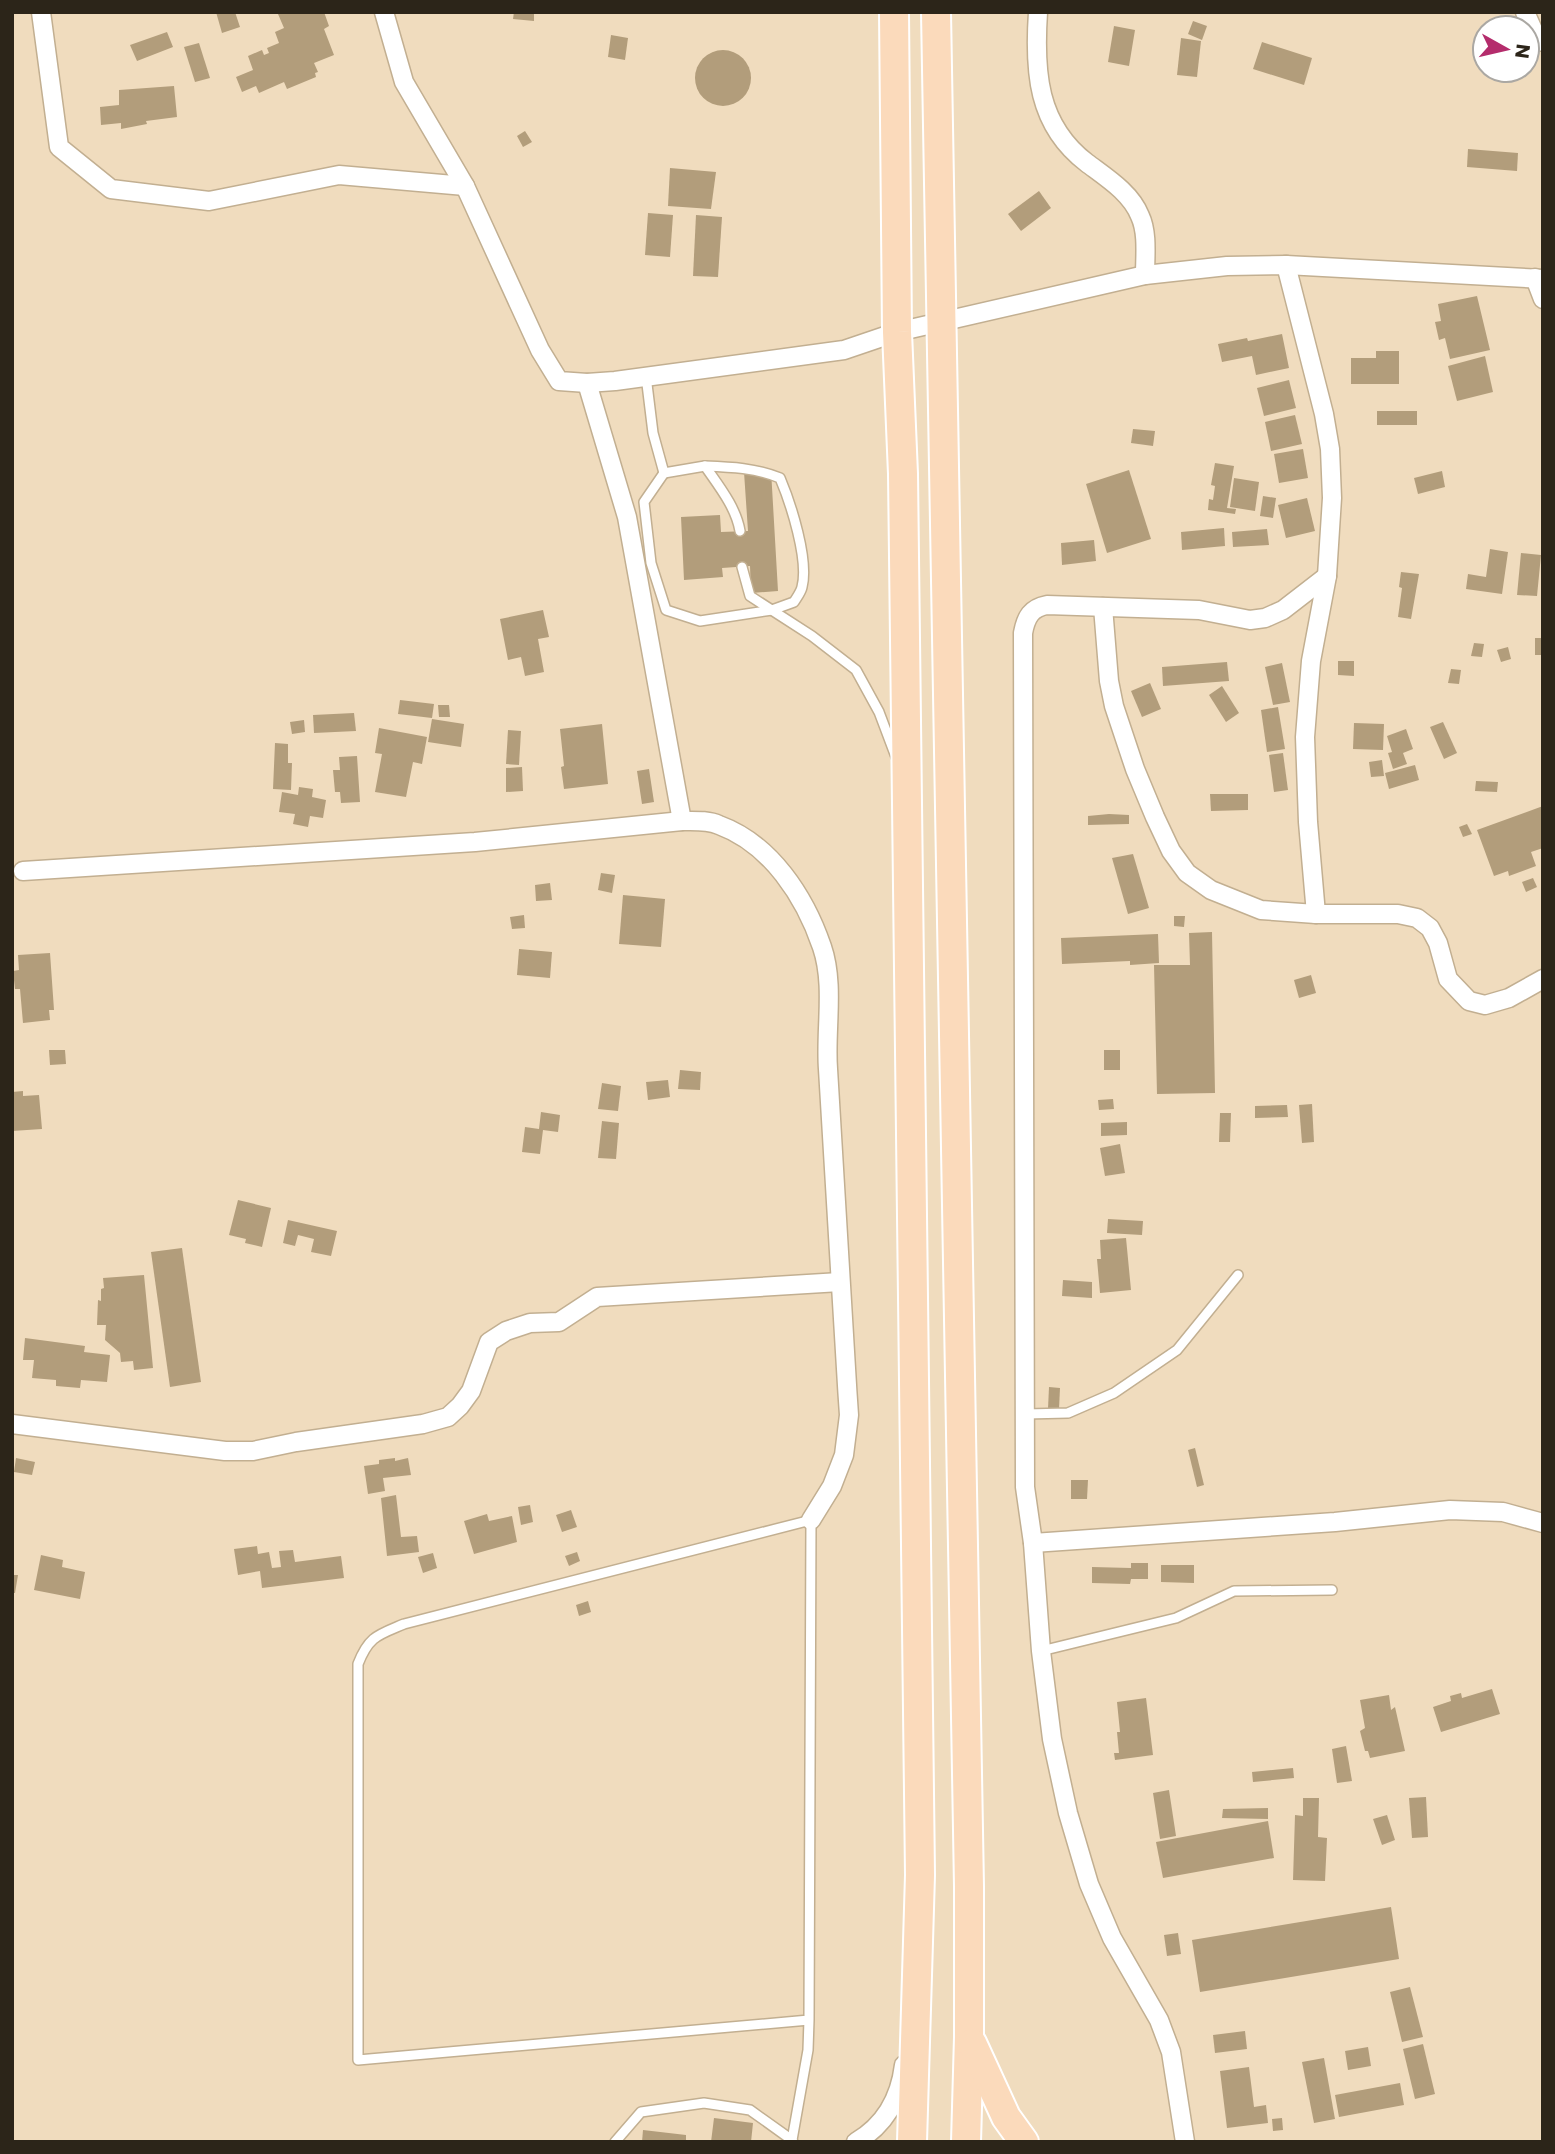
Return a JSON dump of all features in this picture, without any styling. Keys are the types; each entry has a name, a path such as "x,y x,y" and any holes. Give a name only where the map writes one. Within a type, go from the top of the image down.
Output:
{"main road":[{"path":"894,12 897,332 903,474 919,1908 912,2142"},
{"path":"936,12 969,1887 966,2142"},
{"path":"969,2037 1006,2117 1024,2142"}],"street":[{"path":"41,12 59,147 111,189 209,201 339,175 466,186"},
{"path":"384,12 404,82 466,186 550,368 559,381 587,383 844,350 897,332 1145,275 1227,266 1286,265 1539,279 1543,299"},
{"path":"1038,12 1038,63 1045,106 1051,122 1069,147 1121,189 1140,216 1144,231 1145,275"},
{"path":"1525,12 1533,30 1543,42"},
{"path":"1286,265 1324,414 1330,449 1332,498 1327,576 1311,661 1305,737 1308,822 1316,914"},
{"path":"587,383 627,517 682,821"},
{"path":"1185,2142 1171,2052 1159,2020 1112,1938 1089,1884 1068,1813 1052,1739 1041,1651 1026,1487 1023,633 1032,610 1047,605 1199,610 1250,620 1265,618 1283,610 1327,576"},
{"path":"1103,607 1109,681 1114,706 1135,769 1171,851 1187,873 1211,890 1261,910 1280,913 1398,914 1417,918 1430,928 1438,943 1448,979 1469,1001 1485,1004 1509,998 1543,979"},
{"path":"23,871 475,842 682,821 718,824 746,838 775,864 800,897 823,950 828,983 827,1061 849,1415 844,1455 832,1486 811,1520"},
{"path":"12,1424 225,1451 253,1451 296,1442 423,1424 448,1417 460,1406 471,1391 489,1342 506,1331 530,1323 559,1322 597,1297 840,1282"},
{"path":"1033,1543 1335,1522 1450,1510 1503,1512 1543,1523"},
{"path":"856,2142 871,2133 888,2115 902,2081 919,1908"}],"lane":[{"path":"646,376 653,433 664,473"},
{"path":"705,466 724,495 740,531"},
{"path":"705,466 765,472 780,478 788,496 802,550 802,587 794,602 772,610 700,621 666,610 651,563 644,502 664,473 705,466"},
{"path":"742,567 750,596 812,636 856,670 878,712 907,785"},
{"path":"1026,1414 1068,1413 1114,1393 1177,1350 1238,1275"},
{"path":"615,2142 641,2112 704,2103 750,2110 792,2141 808,2050 809,2020 811,1520 404,1623 379,1635 365,1647 358,1664 358,2060 809,2020"},
{"path":"1041,1651 1176,1618 1234,1591 1332,1590"}],"building":[{"path":"216,12 235,12 240,27 222,33"},
{"path":"324,12 329,26 324,29 334,55 314,63 318,72 315,73 316,77 287,89 284,82 259,93 256,86 242,92 236,77 253,70 248,56 262,50 264,55 269,53 267,48 279,43 275,32 284,28 278,14"},
{"path":"514,12 534,12 534,21 513,19"},
{"path":"1193,21 1207,26 1202,40 1188,34"},
{"path":"1114,26 1135,30 1129,66 1108,62"},
{"path":"167,32 173,47 137,61 130,45"},
{"path":"611,35 628,38 625,60 608,57"},
{"path":"1181,38 1201,41 1197,77 1177,75"},
{"path":"1262,42 1312,58 1304,85 1253,69"},
{"path":"199,43 210,78 195,82 184,47"},
{"path":"718,50 728,50 743,58 749,67 749,89 743,98 728,106 718,106 700,94 695,83 695,73 707,55"},
{"path":"174,86 177,117 146,121 147,124 121,129 121,123 101,125 100,107 119,105 119,90"},
{"path":"525,131 532,142 523,147 517,136"},
{"path":"1468,149 1518,153 1517,171 1467,167"},
{"path":"670,168 716,172 711,209 668,206"},
{"path":"1039,191 1051,208 1021,231 1008,214"},
{"path":"648,213 673,215 670,257 645,255"},
{"path":"696,215 722,217 718,277 693,276"},
{"path":"1477,296 1490,350 1450,359 1445,338 1439,340 1435,322 1441,321 1438,304"},
{"path":"1282,334 1289,368 1256,375 1252,356 1222,362 1218,344"},
{"path":"1376,351 1399,351 1399,384 1351,384 1351,358 1376,358"},
{"path":"1485,356 1493,392 1457,401 1448,366"},
{"path":"1289,380 1296,408 1264,416 1257,388"},
{"path":"1377,411 1417,411 1417,425 1377,425"},
{"path":"1295,415 1302,444 1271,451 1265,422"},
{"path":"1133,429 1155,431 1153,446 1131,443"},
{"path":"1303,449 1308,478 1279,483 1274,454"},
{"path":"1215,463 1234,466 1227,508 1236,509 1235,514 1208,510 1209,499 1213,500 1215,486 1211,485"},
{"path":"771,470 778,591 751,593 750,566 722,568 723,577 684,580 681,517 720,515 721,532 748,531 744,472"},
{"path":"1129,470 1151,539 1107,553 1086,484"},
{"path":"1442,471 1445,487 1418,494 1414,478"},
{"path":"1234,478 1259,482 1255,511 1230,507"},
{"path":"1263,496 1276,498 1273,518 1260,516"},
{"path":"1307,498 1315,531 1286,538 1278,505"},
{"path":"1224,528 1225,546 1182,550 1181,532"},
{"path":"1267,529 1269,545 1233,547 1232,532"},
{"path":"1094,540 1096,561 1062,565 1061,543"},
{"path":"1490,549 1508,552 1502,594 1466,589 1468,574 1486,577"},
{"path":"1521,553 1541,555 1537,596 1517,595"},
{"path":"1401,572 1419,574 1411,619 1398,617"},
{"path":"543,610 549,637 538,639 544,672 525,676 521,657 508,660 500,619"},
{"path":"1535,638 1543,638 1543,655 1535,655"},
{"path":"1474,643 1484,644 1482,657 1471,656"},
{"path":"1508,647 1511,659 1501,662 1497,650"},
{"path":"1338,661 1354,661 1354,676 1338,675"},
{"path":"1227,662 1229,681 1163,686 1162,667"},
{"path":"1282,663 1290,702 1273,705 1265,667"},
{"path":"1451,669 1461,670 1459,684 1448,683"},
{"path":"1150,683 1161,709 1142,717 1131,691"},
{"path":"1222,686 1239,713 1226,722 1209,695"},
{"path":"400,700 434,704 432,718 398,714"},
{"path":"438,705 449,705 450,717 439,717"},
{"path":"1278,707 1285,749 1267,752 1261,710"},
{"path":"354,713 356,731 314,733 313,715"},
{"path":"432,719 464,724 461,747 428,742"},
{"path":"304,720 305,732 292,734 290,722"},
{"path":"1443,722 1457,753 1444,759 1430,727"},
{"path":"1354,723 1384,724 1383,750 1353,749"},
{"path":"602,724 608,784 564,789 560,729"},
{"path":"379,728 427,737 422,764 413,762 406,797 375,792 382,754 375,753"},
{"path":"1406,729 1413,749 1403,753 1407,764 1393,769 1387,736"},
{"path":"508,730 521,731 519,765 506,764"},
{"path":"275,743 288,744 288,763 292,763 291,790 273,789"},
{"path":"1283,753 1288,790 1274,792 1269,755"},
{"path":"357,756 360,802 341,803 340,792 335,792 333,770 340,770 339,757"},
{"path":"1382,760 1384,776 1371,777 1369,762"},
{"path":"1415,765 1419,780 1389,789 1385,773"},
{"path":"522,767 523,791 506,792 506,768"},
{"path":"649,769 654,802 642,804 637,771"},
{"path":"1476,781 1498,782 1497,792 1475,791"},
{"path":"299,787 313,789 312,797 326,800 323,818 310,816 308,827 293,824 295,814 279,812 282,792 298,795"},
{"path":"1210,794 1248,794 1248,810 1211,811"},
{"path":"1543,806 1543,848 1531,852 1536,866 1509,876 1508,871 1494,876 1477,830"},
{"path":"1129,815 1129,824 1088,825 1088,816"},
{"path":"1467,824 1472,834 1463,837 1459,827"},
{"path":"1133,854 1149,908 1128,914 1112,858"},
{"path":"601,873 615,875 612,893 598,890"},
{"path":"1533,878 1537,887 1526,892 1522,882"},
{"path":"550,883 552,900 536,901 535,885"},
{"path":"623,895 665,899 661,947 619,944"},
{"path":"524,915 525,928 512,929 510,917"},
{"path":"1174,916 1185,916 1184,927 1174,926"},
{"path":"1212,932 1215,1093 1157,1094 1154,965 1190,965 1189,933"},
{"path":"1158,934 1159,963 1130,965 1130,961 1062,964 1061,938"},
{"path":"519,949 552,952 550,978 517,975"},
{"path":"50,953 54,1010 49,1010 50,1020 23,1023 20,989 15,989 13,971 19,970 18,955"},
{"path":"1311,975 1316,993 1299,998 1294,980"},
{"path":"49,1050 65,1050 66,1064 50,1065"},
{"path":"1104,1050 1120,1050 1120,1070 1104,1070"},
{"path":"680,1070 701,1072 700,1090 678,1089"},
{"path":"668,1080 670,1097 648,1100 646,1082"},
{"path":"602,1083 621,1086 618,1111 598,1109"},
{"path":"23,1091 23,1096 39,1095 42,1129 12,1131 12,1092"},
{"path":"1113,1099 1114,1109 1099,1110 1098,1100"},
{"path":"1312,1104 1314,1142 1302,1143 1299,1105"},
{"path":"1287,1105 1288,1117 1255,1118 1255,1106"},
{"path":"541,1112 560,1115 558,1132 543,1130 540,1154 522,1152 525,1127 539,1129"},
{"path":"1220,1113 1231,1113 1230,1142 1219,1142"},
{"path":"602,1121 619,1123 616,1159 598,1158"},
{"path":"1127,1122 1127,1135 1101,1136 1101,1123"},
{"path":"1120,1144 1125,1173 1105,1176 1100,1148"},
{"path":"238,1200 271,1208 262,1247 229,1235"},
{"path":"1108,1219 1143,1221 1142,1235 1107,1233"},
{"path":"288,1220 337,1231 331,1256 311,1252 314,1239 298,1235 295,1246 283,1243"},
{"path":"1126,1238 1131,1290 1100,1293 1097,1259 1101,1259 1100,1240"},
{"path":"182,1248 201,1382 170,1387 151,1252"},
{"path":"144,1275 153,1368 134,1370 133,1361 121,1362 120,1353 105,1340 106,1325 97,1325 98,1300 101,1301 101,1289 104,1288 103,1278"},
{"path":"1063,1280 1092,1282 1092,1298 1062,1296"},
{"path":"25,1338 85,1346 84,1352 110,1355 107,1382 81,1380 80,1388 56,1386 56,1380 32,1378 34,1360 23,1360"},
{"path":"1049,1387 1060,1388 1059,1409 1048,1409"},
{"path":"1195,1448 1204,1485 1197,1487 1188,1450"},
{"path":"16,1458 35,1462 32,1475 14,1472"},
{"path":"395,1458 395,1461 408,1458 411,1475 383,1478 385,1491 368,1494 364,1466"},
{"path":"1071,1480 1088,1480 1087,1499 1071,1499"},
{"path":"396,1495 401,1537 417,1536 419,1552 387,1556 381,1498"},
{"path":"530,1505 533,1522 521,1525 518,1507"},
{"path":"571,1510 577,1527 562,1532 556,1515"},
{"path":"487,1514 489,1521 512,1516 517,1542 474,1554 464,1521"},
{"path":"257,1546 258,1554 269,1552 272,1568 281,1567 279,1551 293,1550 295,1562 341,1556 344,1578 262,1588 260,1571 238,1575 234,1549"},
{"path":"577,1552 580,1561 569,1566 565,1556"},
{"path":"433,1553 437,1568 423,1573 418,1557"},
{"path":"41,1555 63,1560 62,1567 85,1572 80,1599 34,1590"},
{"path":"1131,1563 1148,1563 1148,1579 1131,1579 1130,1584 1092,1583 1092,1567 1131,1568"},
{"path":"1161,1565 1194,1565 1194,1583 1161,1582"},
{"path":"12,1575 18,1575 15,1593 12,1593"},
{"path":"588,1601 591,1612 579,1616 576,1605"},
{"path":"1492,1689 1500,1714 1441,1732 1433,1707 1451,1701 1450,1696 1461,1693 1462,1698"},
{"path":"1389,1695 1391,1710 1395,1707 1405,1751 1370,1758 1368,1751 1365,1751 1360,1731 1365,1728 1360,1700"},
{"path":"1146,1698 1153,1755 1115,1760 1114,1753 1119,1753 1117,1732 1120,1732 1117,1702"},
{"path":"1346,1746 1352,1781 1337,1783 1332,1749"},
{"path":"1293,1768 1294,1778 1253,1782 1252,1772"},
{"path":"1169,1790 1176,1836 1160,1839 1153,1793"},
{"path":"1426,1797 1428,1837 1412,1838 1409,1798"},
{"path":"1303,1798 1319,1798 1318,1837 1327,1838 1325,1881 1293,1880 1295,1815 1303,1816"},
{"path":"1268,1808 1268,1819 1222,1818 1223,1809"},
{"path":"1387,1815 1395,1840 1382,1845 1373,1819"},
{"path":"1268,1821 1274,1858 1163,1878 1156,1842"},
{"path":"1391,1907 1399,1959 1200,1992 1192,1940"},
{"path":"1178,1933 1181,1954 1167,1956 1164,1935"},
{"path":"1410,1987 1423,2037 1402,2042 1390,1992"},
{"path":"1245,2031 1247,2049 1215,2053 1213,2035"},
{"path":"1423,2044 1435,2094 1415,2099 1403,2049"},
{"path":"1368,2047 1371,2066 1348,2070 1345,2051"},
{"path":"1324,2058 1335,2119 1314,2123 1302,2062"},
{"path":"1249,2067 1254,2107 1266,2105 1268,2123 1227,2128 1220,2071"},
{"path":"1400,2083 1404,2105 1339,2117 1335,2095"},
{"path":"714,2118 753,2123 751,2142 711,2142"},
{"path":"1282,2118 1283,2130 1273,2131 1272,2119"},
{"path":"643,2130 686,2135 686,2141 642,2142"}]}
